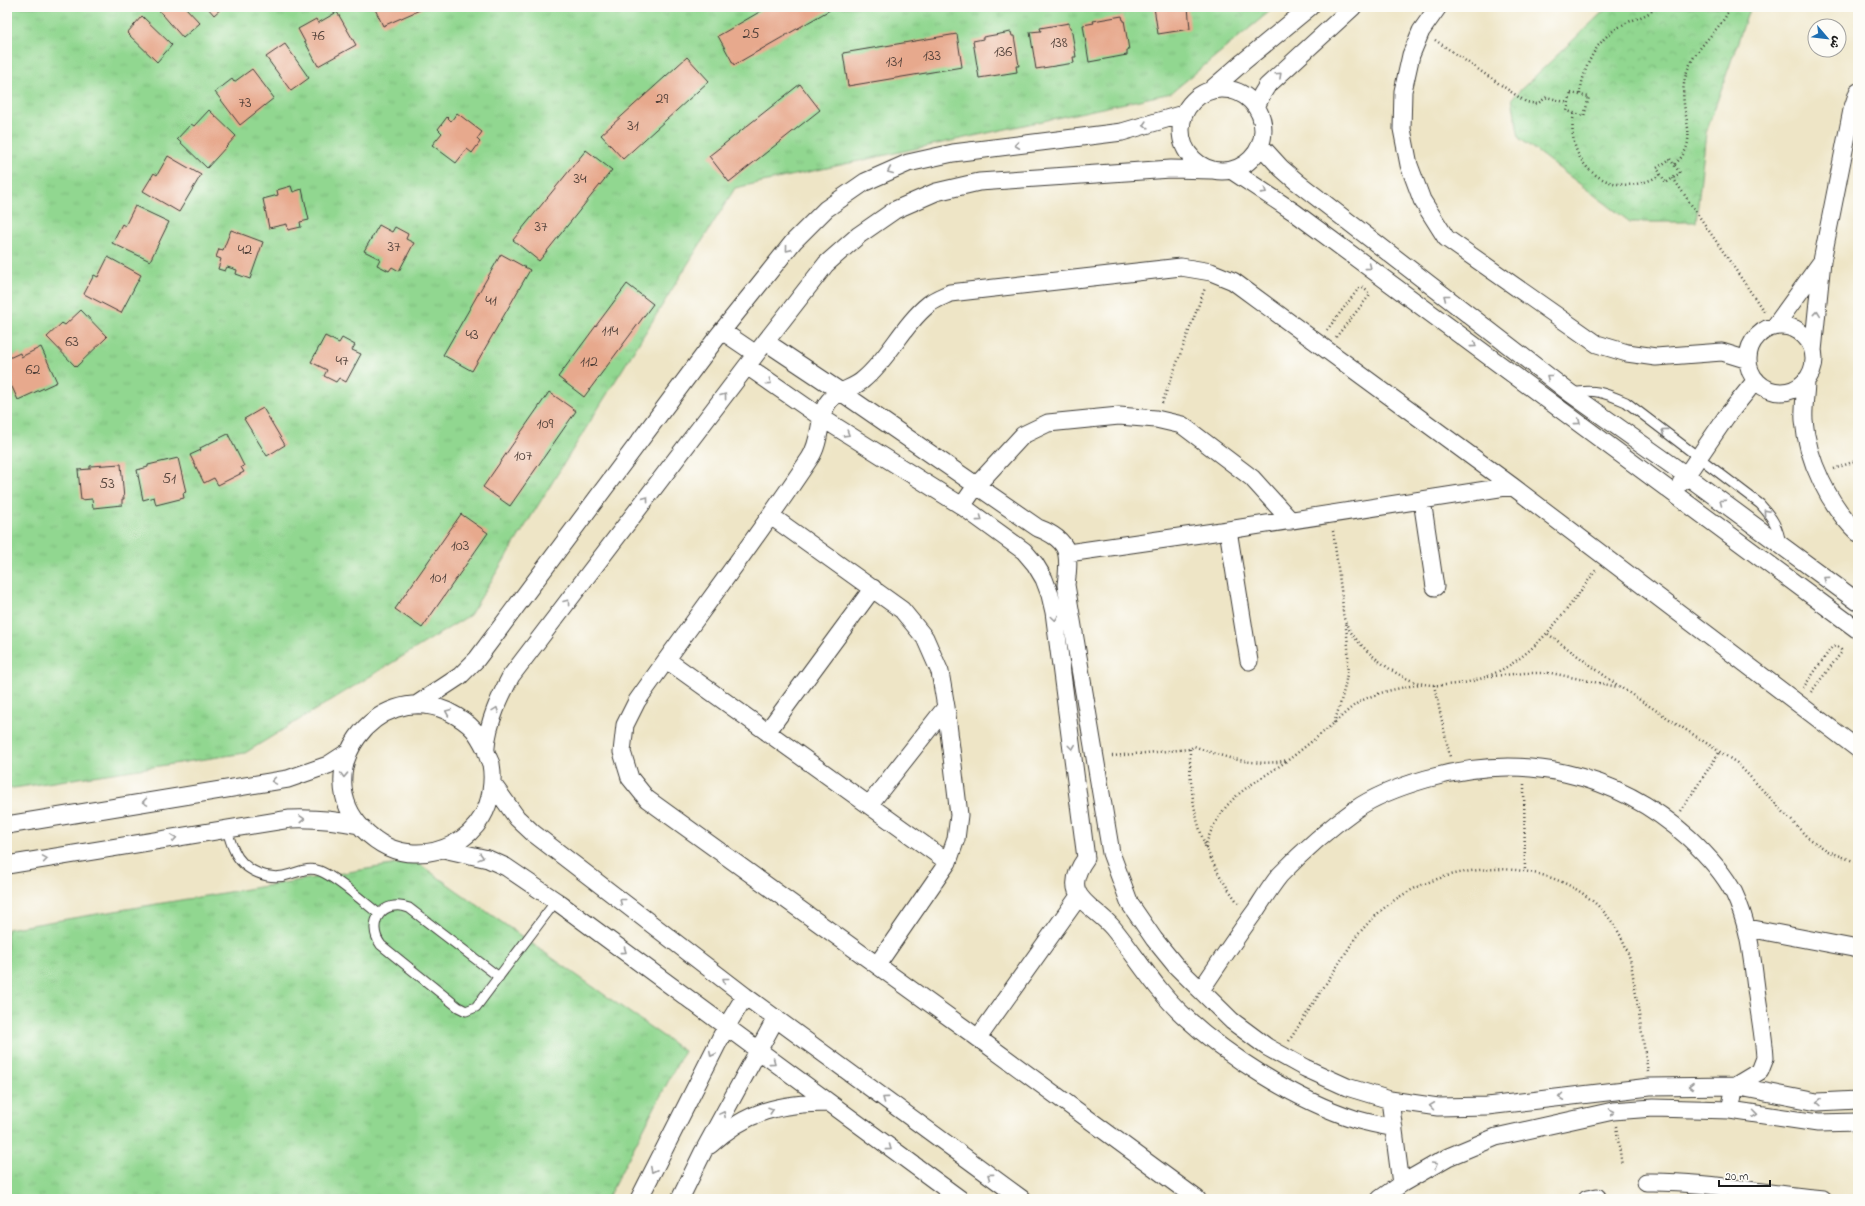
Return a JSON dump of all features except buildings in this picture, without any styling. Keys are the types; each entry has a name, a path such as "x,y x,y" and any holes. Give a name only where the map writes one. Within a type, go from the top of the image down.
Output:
{"street":[{"path":"1211,170 1193,161 1182,144 1180,129 1183,114 1188,105 1194,98 1212,89 1310,7"},
{"path":"1256,107 1267,86 1353,7"},
{"path":"1438,7 1421,31 1411,55 1403,91 1402,129 1409,165 1422,200 1446,238 1597,344 1628,353 1656,357 1722,352 1748,360"},
{"path":"486,748 500,697 511,676 826,264 859,235 895,210 936,192 979,182 1171,169 1231,170 1248,161 1260,145 1263,125 1256,107 1250,99 1232,89 1212,89"},
{"path":"1858,92 1852,110 1822,261 1813,351 1814,361 1806,380 1804,420 1810,448 1819,474 1833,502 1858,533"},
{"path":"416,705 460,676 478,659 722,331 794,241 826,209 865,182 908,163 953,153 1122,132 1183,114"},
{"path":"1260,145 1281,168 1297,182 1570,393 1687,476 1858,602"},
{"path":"1231,170 1294,212 1858,630"},
{"path":"1771,328 1822,261"},
{"path":"1197,1199 978,1038 647,799 630,778 622,752 625,725 637,702 771,516 812,456 819,438 822,418 828,402 841,392 864,380 930,303 950,293 1181,267 1211,272 1233,281 1512,486 1858,749"},
{"path":"1806,380 1793,389 1777,392 1769,390 1756,380 1749,368 1749,351 1753,341 1759,334 1771,328 1785,326 1795,329 1803,334 1813,351"},
{"path":"722,331 756,354 841,392 1038,528 1049,532 1064,543 1068,553 1066,585 1111,853 1130,904 1158,945 1176,966 1232,1021 1267,1047 1305,1068 1346,1087 1390,1100 1438,1106 1487,1106 1650,1087 1735,1086 1817,1102 1858,1100"},
{"path":"756,354 822,418 962,506 1024,551 1035,564 1044,579 1054,612 1086,858"},
{"path":"1673,493 1687,476 1698,456 1726,416 1756,380"},
{"path":"962,506 976,486 1023,435 1048,423 1119,416 1156,418 1182,425 1252,478 1291,521"},
{"path":"1068,553 1331,515 1512,486"},
{"path":"1422,500 1435,586"},
{"path":"771,516 902,610 925,638 940,672 946,708 959,815 956,839 948,862 877,965"},
{"path":"1024,551 1038,528"},
{"path":"1228,530 1249,661"},
{"path":"767,732 873,588"},
{"path":"667,660 948,862"},
{"path":"416,705 438,707 457,716 474,730 486,748 491,765 492,783 489,800 482,816 472,830 459,842 443,849 425,853 406,853 388,848 377,841 359,824 349,808 344,790 344,771 348,752 360,733 375,718 395,708 416,705"},
{"path":"869,805 946,708"},
{"path":"7,825 288,779 328,765 348,752"},
{"path":"1201,990 1279,877 1316,841 1358,808 1404,786 1453,772 1488,767 1524,767 1556,771 1588,779 1623,793 1646,805 1673,824 1705,854 1733,892 1748,928 1765,1058 1760,1071 1735,1086 1730,1110"},
{"path":"492,783 517,818 534,833 745,996 1022,1199"},
{"path":"7,866 290,819 311,818 359,824"},
{"path":"443,849 488,859 506,867 556,901 960,1199"},
{"path":"1111,853 1086,858 1080,866 1076,876 1076,886 1079,896 1086,905 1111,926 1160,988 1183,1014 1232,1055 1286,1088 1356,1119 1394,1128"},
{"path":"978,1038 1079,896"},
{"path":"1748,928 1858,949"},
{"path":"638,1199 726,1027 745,996"},
{"path":"680,1199 703,1152 776,1018"},
{"path":"1390,1100 1401,1184"},
{"path":"703,1152 724,1133 747,1118 774,1108 794,1104 829,1103"},
{"path":"1380,1199 1401,1184 1448,1157 1496,1137 1613,1111 1653,1108 1730,1110 1818,1123 1858,1122"},
{"path":"1646,1182 1678,1181 1711,1184 1754,1192 1823,1199"}],"lane":[{"path":"1570,393 1589,390 1603,393 1626,402 1698,456 1768,512 1780,532 1781,546"},
{"path":"227,830 234,851 246,866 253,871 262,875 276,877 305,869 320,871 379,914"},
{"path":"499,977 409,908 395,905 388,907 379,914 374,928 381,945 462,1010 466,1011 476,1006 499,977 556,901"}],"path":[{"path":"1580,94 1584,71 1589,60 1605,38 1618,27 1641,18 1657,7"},
{"path":"1675,164 1683,157 1689,142 1683,86 1689,64 1702,44 1716,29 1731,7"},
{"path":"1421,31 1526,102 1537,104 1547,97 1568,103"},
{"path":"1571,93 1580,94 1589,97 1586,114 1584,116 1567,111 1571,93"},
{"path":"1574,114 1572,134 1577,153 1585,165 1596,176 1613,184 1628,186 1642,184 1660,175"},
{"path":"1670,159 1680,173 1666,183 1660,175 1657,170 1658,167 1670,159"},
{"path":"1673,178 1763,309 1771,328"},
{"path":"1156,418 1211,272"},
{"path":"1363,287 1367,290 1369,296 1321,346 1359,288 1363,287"},
{"path":"1819,474 1858,460"},
{"path":"1331,515 1348,641 1349,668 1347,682 1334,723"},
{"path":"1205,847 1215,822 1232,800 1253,782 1291,758 1334,723 1352,706 1391,690 1420,684 1434,685 1472,682 1490,676 1511,666 1548,634 1606,557"},
{"path":"1345,621 1356,638 1369,653 1384,666 1420,684"},
{"path":"1548,634 1620,687 1737,763 1807,837 1828,852 1858,863"},
{"path":"1832,647 1839,648 1841,653 1798,703 1832,647"},
{"path":"1490,676 1525,673 1551,673 1620,687"},
{"path":"1434,685 1453,772"},
{"path":"1096,757 1190,749 1194,746 1214,754 1242,761 1269,762 1291,758"},
{"path":"1190,749 1192,796 1198,828 1205,847 1229,891 1251,917"},
{"path":"1673,824 1720,752"},
{"path":"1524,767 1525,872"},
{"path":"1280,1054 1356,937 1370,920 1392,902 1438,879 1466,872 1481,870 1525,872 1560,880 1573,886 1597,903 1615,925 1627,950 1630,963 1650,1087"},
{"path":"1613,1111 1622,1165"}],"green space":[{"path":"7,7 1275,7 1171,93 735,188 470,615 245,753 7,789"},
{"path":"1608,7 1750,7 1706,133 1696,222 1630,222 1519,138 1512,98"},
{"path":"415,861 684,1051 607,1199 7,1199 7,929"}]}
